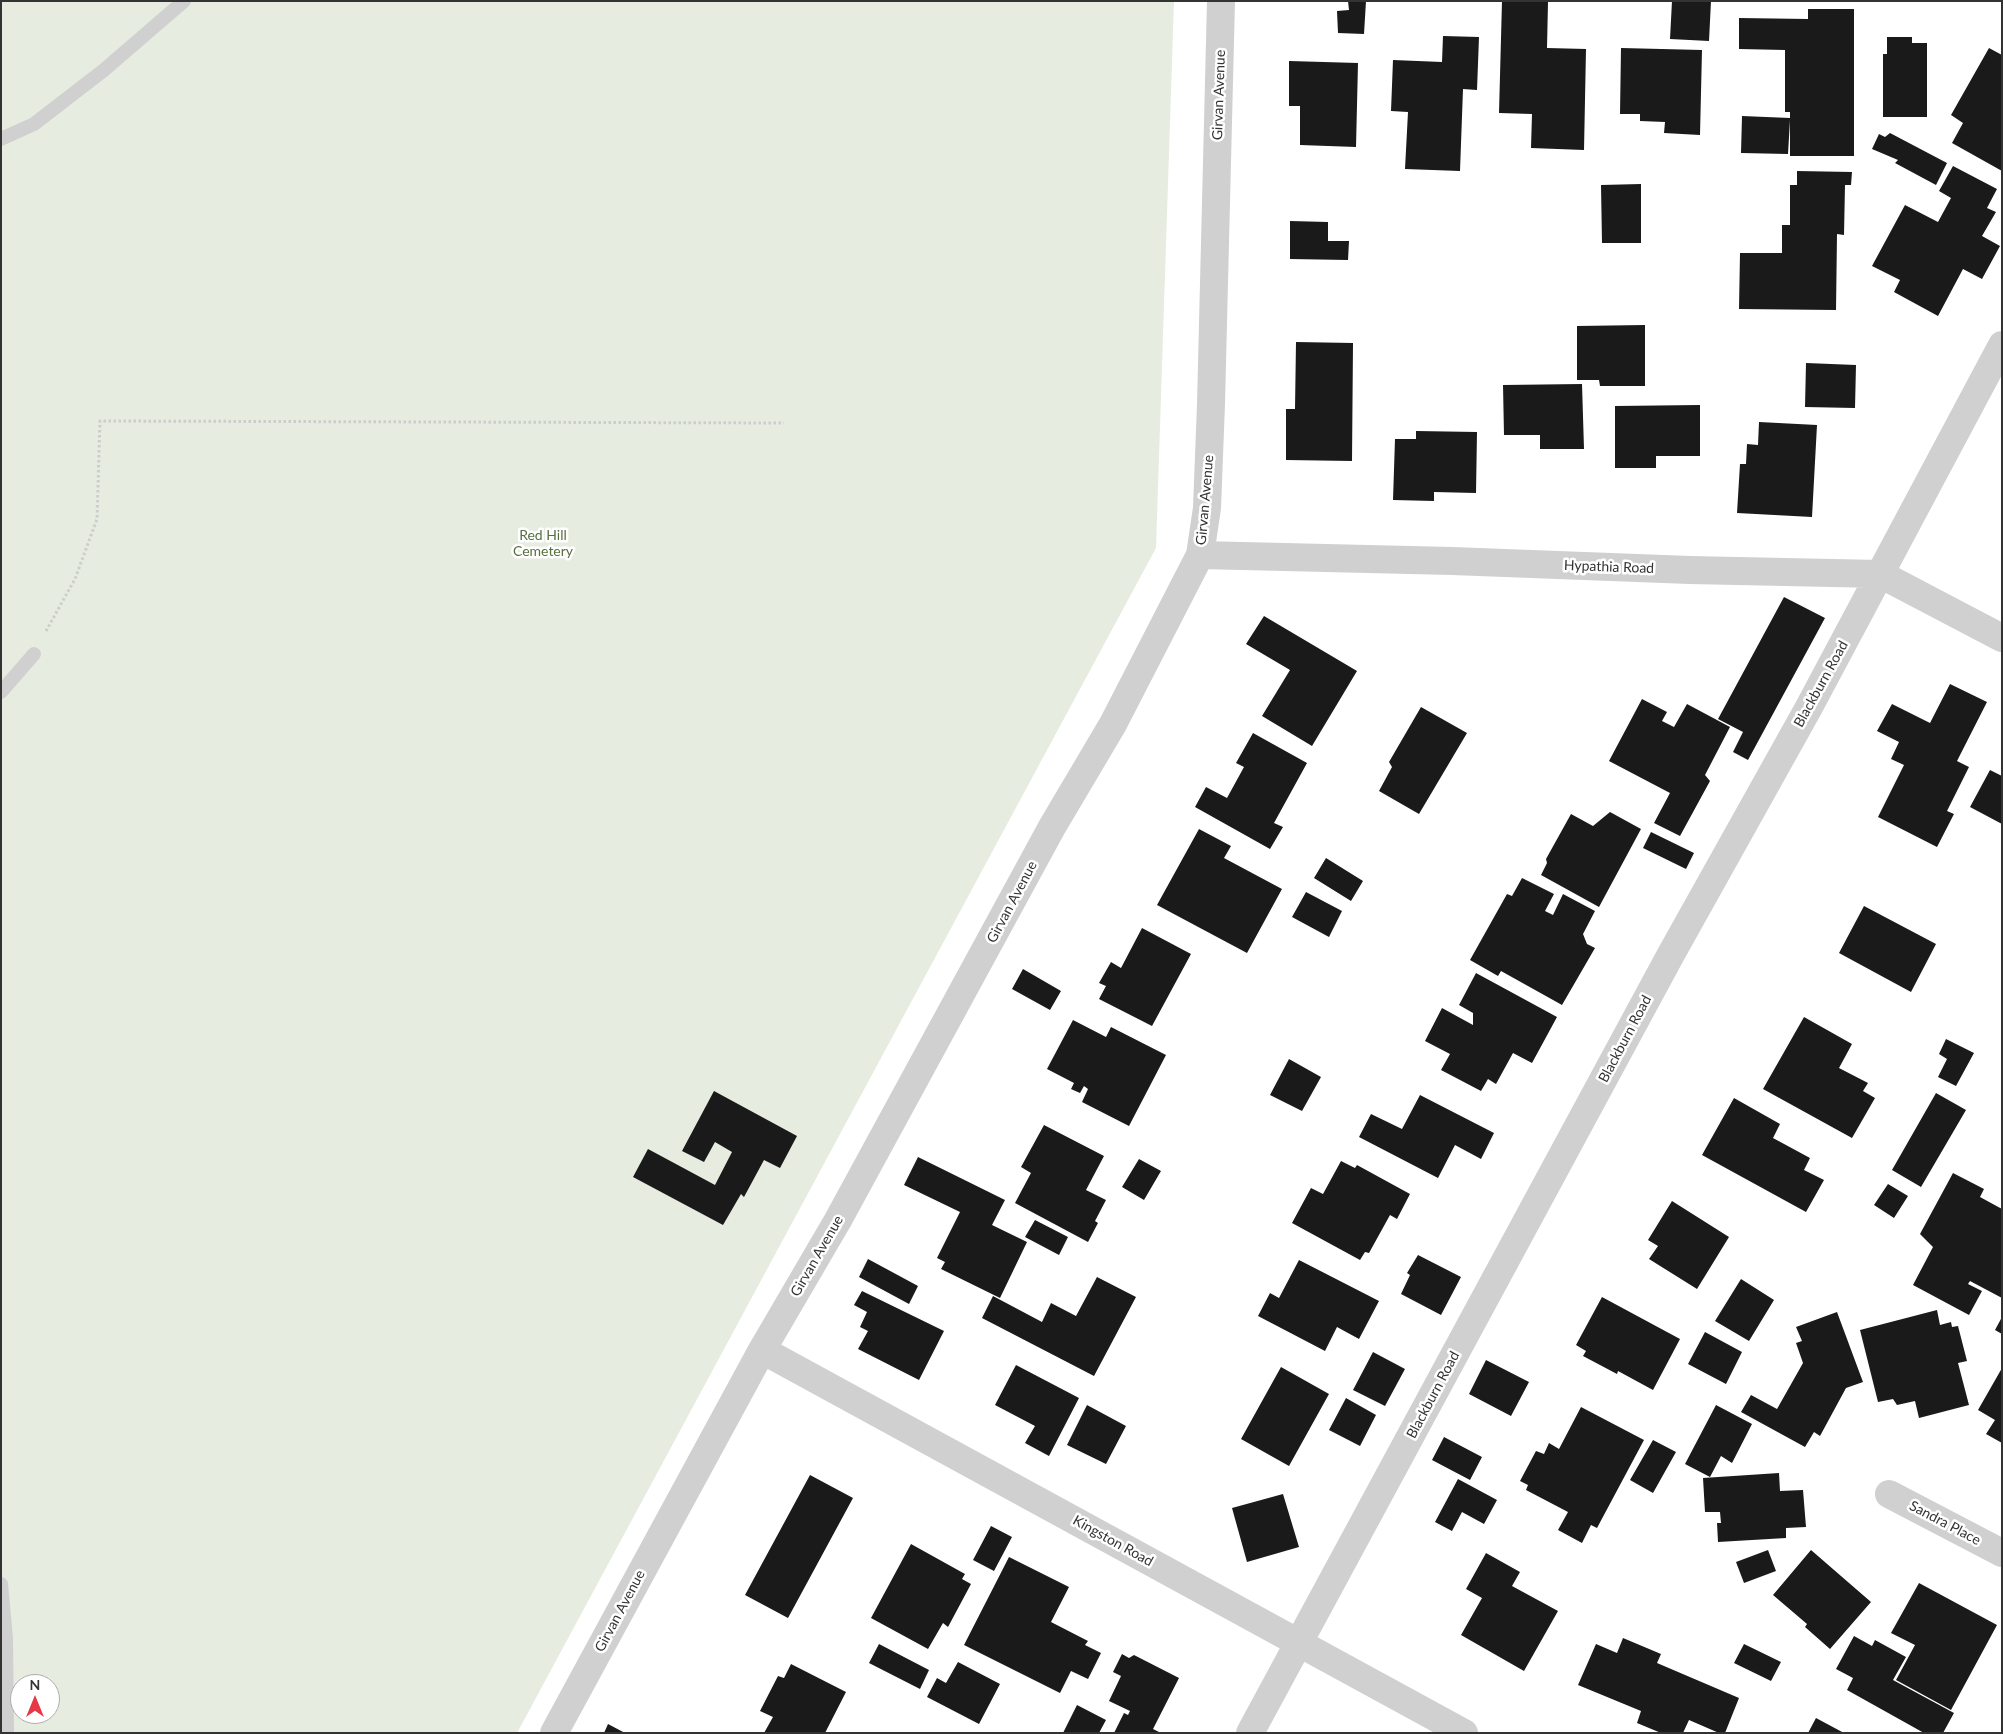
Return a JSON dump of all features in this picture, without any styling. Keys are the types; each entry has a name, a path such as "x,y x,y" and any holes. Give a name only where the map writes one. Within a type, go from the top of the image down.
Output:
{"street":[{"name":"Girvan Avenue","path":"554,1733 762,1350 838,1220 1052,827 1113,724 1200,555 1206,508 1211,404 1221,1"},
{"name":"Blackburn Road","path":"1250,1733 1670,956 1808,709 2002,345"},
{"name":"Hypathia Road","path":"1200,555 1880,574 2002,638"},
{"name":"Kingston Road","path":"762,1350 1464,1733"},
{"name":"Sandra Place","path":"1889,1494 2002,1553"}],"lane":[{"path":"1,139 34,124 104,70 184,1"},
{"path":"1,692 34,654"},
{"path":"1,1584 6,1639 7,1733"}],"path":[{"path":"34,654 74,579 97,519 100,421 784,423"}],"green space":[{"name":"Red Hill Cemetery","path":"1,1 1174,1 1156,548 517,1733 1,1733"}],"building":[{"path":"1348,1 1366,1 1364,34 1338,33 1337,11 1349,10"},
{"path":"1502,1 1548,2 1547,48 1586,49 1584,150 1531,148 1532,114 1499,113"},
{"path":"1672,1 1711,1 1709,41 1670,39"},
{"path":"1808,9 1854,9 1854,156 1790,156 1790,120 1788,154 1741,153 1742,116 1790,118 1790,112 1785,112 1785,50 1739,49 1739,18 1808,19"},
{"path":"1443,36 1479,37 1477,90 1463,89 1460,171 1405,169 1408,112 1391,111 1393,60 1442,62"},
{"path":"1887,37 1912,37 1912,43 1927,43 1927,117 1883,117 1883,54 1887,54"},
{"path":"1621,48 1702,50 1700,135 1664,133 1665,122 1640,121 1640,114 1620,114"},
{"path":"1989,48 2002,55 2002,171 1952,143 1963,123 1951,115"},
{"path":"1289,61 1358,63 1356,147 1300,145 1300,106 1289,106"},
{"path":"1890,133 1947,163 1936,185 1895,163 1898,160 1872,149 1879,134 1885,137"},
{"path":"1953,166 1997,189 1987,208 1996,212 1982,236 2000,246 1982,279 1963,269 1938,316 1894,292 1900,280 1872,266 1905,205 1938,222 1951,198 1939,191"},
{"path":"1797,171 1852,172 1851,185 1845,185 1844,235 1837,234 1836,310 1739,309 1740,253 1782,253 1782,225 1790,225 1790,185 1797,185"},
{"path":"1641,184 1641,243 1602,243 1601,185"},
{"path":"1290,221 1328,222 1328,241 1349,241 1348,260 1290,259"},
{"path":"1645,325 1645,386 1600,386 1599,380 1577,380 1577,326"},
{"path":"1296,342 1353,343 1352,461 1286,460 1286,409 1295,409"},
{"path":"1806,363 1856,365 1855,408 1805,407"},
{"path":"1582,384 1584,449 1540,449 1540,435 1504,435 1503,385"},
{"path":"1700,405 1700,456 1656,456 1656,468 1615,468 1615,406"},
{"path":"1759,422 1817,425 1812,517 1737,513 1740,464 1746,464 1747,444 1758,445"},
{"path":"1416,431 1477,432 1476,493 1434,492 1434,501 1393,500 1395,439 1416,439"},
{"path":"1784,597 1825,618 1748,760 1733,752 1743,732 1718,719"},
{"path":"1264,616 1357,671 1312,746 1262,716 1290,670 1246,644"},
{"path":"1950,684 1987,702 1957,761 1969,767 1947,811 1954,814 1937,847 1878,817 1904,765 1891,759 1899,742 1877,731 1892,704 1930,723"},
{"path":"1642,699 1667,712 1662,721 1674,727 1687,704 1730,727 1705,775 1710,781 1680,836 1654,823 1670,793 1609,761"},
{"path":"1421,707 1467,733 1419,814 1379,791 1392,767 1389,762"},
{"path":"1253,733 1307,763 1274,823 1283,827 1270,849 1195,807 1206,787 1227,798 1244,767 1236,763"},
{"path":"1990,770 2002,776 2002,824 1970,807"},
{"path":"1610,812 1641,829 1599,907 1541,875 1547,863 1546,859 1571,814 1593,826"},
{"path":"1199,829 1231,846 1224,858 1282,889 1247,953 1157,905"},
{"path":"1651,832 1694,853 1686,869 1643,848"},
{"path":"1326,858 1363,881 1351,901 1314,878"},
{"path":"1522,878 1554,894 1545,911 1553,915 1563,894 1595,911 1583,934 1587,944 1595,948 1562,1005 1501,971 1498,976 1470,960 1507,894 1512,896"},
{"path":"1306,892 1342,911 1329,937 1292,917"},
{"path":"1864,906 1936,944 1911,992 1839,953"},
{"path":"1142,928 1191,954 1152,1026 1099,999 1106,986 1099,983 1111,962 1121,968"},
{"path":"1023,969 1061,991 1050,1010 1012,989"},
{"path":"1476,973 1557,1017 1532,1063 1513,1053 1496,1084 1488,1079 1481,1091 1441,1070 1450,1054 1425,1041 1442,1008 1473,1025 1473,1013 1459,1005"},
{"path":"1804,1017 1852,1044 1839,1068 1868,1083 1863,1091 1875,1098 1852,1138 1763,1089"},
{"path":"1073,1020 1106,1037 1111,1027 1166,1055 1129,1126 1082,1102 1088,1089 1084,1086 1080,1093 1071,1089 1074,1083 1047,1069"},
{"path":"1946,1039 1974,1053 1956,1086 1938,1077 1947,1059 1939,1054"},
{"path":"1289,1059 1321,1077 1302,1111 1270,1095"},
{"path":"714,1091 797,1136 780,1168 764,1160 744,1197 741,1194 723,1225 633,1177 648,1149 715,1185 732,1152 715,1142 704,1162 682,1151"},
{"path":"1936,1093 1966,1110 1921,1187 1892,1170"},
{"path":"1420,1095 1494,1133 1481,1159 1455,1145 1438,1178 1359,1137 1371,1114 1402,1129"},
{"path":"1734,1098 1780,1124 1773,1138 1810,1158 1804,1170 1824,1180 1806,1212 1702,1155"},
{"path":"1044,1125 1104,1156 1086,1190 1106,1200 1095,1221 1098,1223 1088,1242 1015,1203 1031,1173 1021,1167"},
{"path":"918,1157 1005,1200 992,1225 1027,1242 1000,1298 941,1269 945,1262 937,1258 960,1212 904,1185"},
{"path":"1139,1159 1161,1171 1144,1200 1122,1187"},
{"path":"1341,1161 1355,1168 1357,1165 1410,1194 1397,1219 1390,1215 1369,1253 1365,1252 1360,1260 1292,1223 1311,1188 1323,1194"},
{"path":"1953,1173 1984,1189 1980,1197 2002,1209 2002,1298 1970,1281 1968,1284 1982,1291 1969,1315 1913,1285 1933,1247 1920,1234"},
{"path":"1888,1184 1908,1196 1894,1218 1874,1205"},
{"path":"1672,1201 1729,1237 1697,1289 1649,1259 1658,1246 1648,1240"},
{"path":"1035,1220 1068,1237 1059,1255 1025,1237"},
{"path":"1418,1255 1461,1277 1441,1315 1401,1294 1410,1275 1407,1273"},
{"path":"868,1259 918,1286 909,1304 859,1277"},
{"path":"1299,1260 1379,1301 1359,1339 1337,1327 1325,1351 1258,1316 1270,1293 1279,1298"},
{"path":"1097,1277 1136,1297 1094,1376 982,1318 993,1296 1042,1322 1051,1303 1076,1316"},
{"path":"1741,1279 1774,1300 1749,1341 1715,1321"},
{"path":"862,1291 944,1331 919,1380 858,1349 868,1331 860,1327 867,1312 854,1305"},
{"path":"1602,1297 1680,1339 1653,1390 1618,1371 1617,1374 1583,1356 1586,1351 1576,1345"},
{"path":"1937,1310 1940,1325 1951,1322 1952,1327 1958,1326 1967,1361 1958,1363 1969,1405 1919,1418 1915,1401 1897,1405 1893,1399 1878,1402 1860,1330"},
{"path":"1837,1312 1863,1382 1846,1388 1820,1436 1814,1432 1805,1447 1741,1412 1751,1395 1777,1409 1803,1363 1796,1343 1802,1341 1796,1327"},
{"path":"2002,1317 2002,1334 1995,1330"},
{"path":"1705,1332 1742,1352 1726,1384 1688,1364"},
{"path":"1373,1352 1405,1369 1385,1406 1353,1390"},
{"path":"1486,1360 1529,1382 1511,1416 1469,1394"},
{"path":"1016,1365 1079,1398 1049,1456 1025,1443 1035,1426 995,1405"},
{"path":"1281,1367 1329,1394 1289,1466 1241,1439"},
{"path":"2002,1368 2002,1443 1986,1434 1995,1420 1978,1410"},
{"path":"1346,1398 1376,1415 1360,1446 1329,1430"},
{"path":"1087,1405 1126,1426 1106,1464 1067,1445"},
{"path":"1716,1405 1752,1424 1732,1463 1721,1456 1710,1477 1685,1464"},
{"path":"1581,1407 1644,1440 1597,1528 1591,1525 1582,1543 1558,1530 1568,1512 1526,1490 1528,1485 1520,1481 1536,1451 1544,1454 1549,1443 1559,1449"},
{"path":"1444,1437 1482,1457 1470,1480 1432,1460"},
{"path":"1653,1440 1676,1452 1653,1493 1630,1480"},
{"path":"1779,1473 1780,1491 1803,1490 1806,1527 1786,1528 1786,1538 1718,1542 1717,1523 1721,1523 1720,1512 1705,1512 1703,1478"},
{"path":"810,1475 853,1498 788,1618 745,1595"},
{"path":"1458,1479 1497,1500 1484,1524 1462,1512 1452,1531 1435,1522"},
{"path":"1283,1494 1299,1547 1247,1562 1232,1508"},
{"path":"991,1526 1012,1537 994,1571 973,1560"},
{"path":"911,1544 965,1574 962,1579 971,1584 948,1627 943,1623 928,1649 871,1618"},
{"path":"1768,1550 1776,1571 1744,1583 1736,1562"},
{"path":"1811,1550 1871,1602 1830,1649 1805,1627 1807,1624 1773,1595"},
{"path":"1486,1553 1520,1572 1512,1586 1558,1611 1524,1671 1461,1635 1482,1598 1466,1589"},
{"path":"1009,1557 1069,1587 1051,1622 1088,1641 1085,1645 1101,1653 1088,1679 1071,1671 1060,1693 964,1645"},
{"path":"1919,1583 1997,1625 1951,1710 1896,1680 1915,1645 1891,1633"},
{"path":"1854,1636 1872,1646 1875,1640 1906,1657 1893,1680 1954,1713 1943,1733 1924,1733 1847,1690 1853,1678 1836,1669"},
{"path":"1623,1638 1661,1654 1657,1663 1739,1698 1725,1733 1719,1733 1689,1720 1683,1733 1661,1733 1637,1723 1641,1711 1578,1685 1596,1644 1617,1653"},
{"path":"879,1644 929,1670 920,1689 869,1663"},
{"path":"1744,1644 1781,1662 1771,1681 1734,1663"},
{"path":"1122,1654 1129,1658 1134,1655 1179,1678 1153,1729 1161,1733 1114,1733 1124,1713 1128,1715 1130,1711 1109,1701 1121,1676 1113,1672"},
{"path":"958,1662 1000,1684 979,1724 927,1697 937,1678 946,1683"},
{"path":"791,1664 846,1692 825,1733 764,1733 773,1717 760,1711 778,1676 784,1678"},
{"path":"1077,1705 1106,1720 1099,1733 1063,1733"},
{"path":"1816,1718 1844,1733 1808,1733"},
{"path":"608,1724 625,1733 604,1733"}]}
